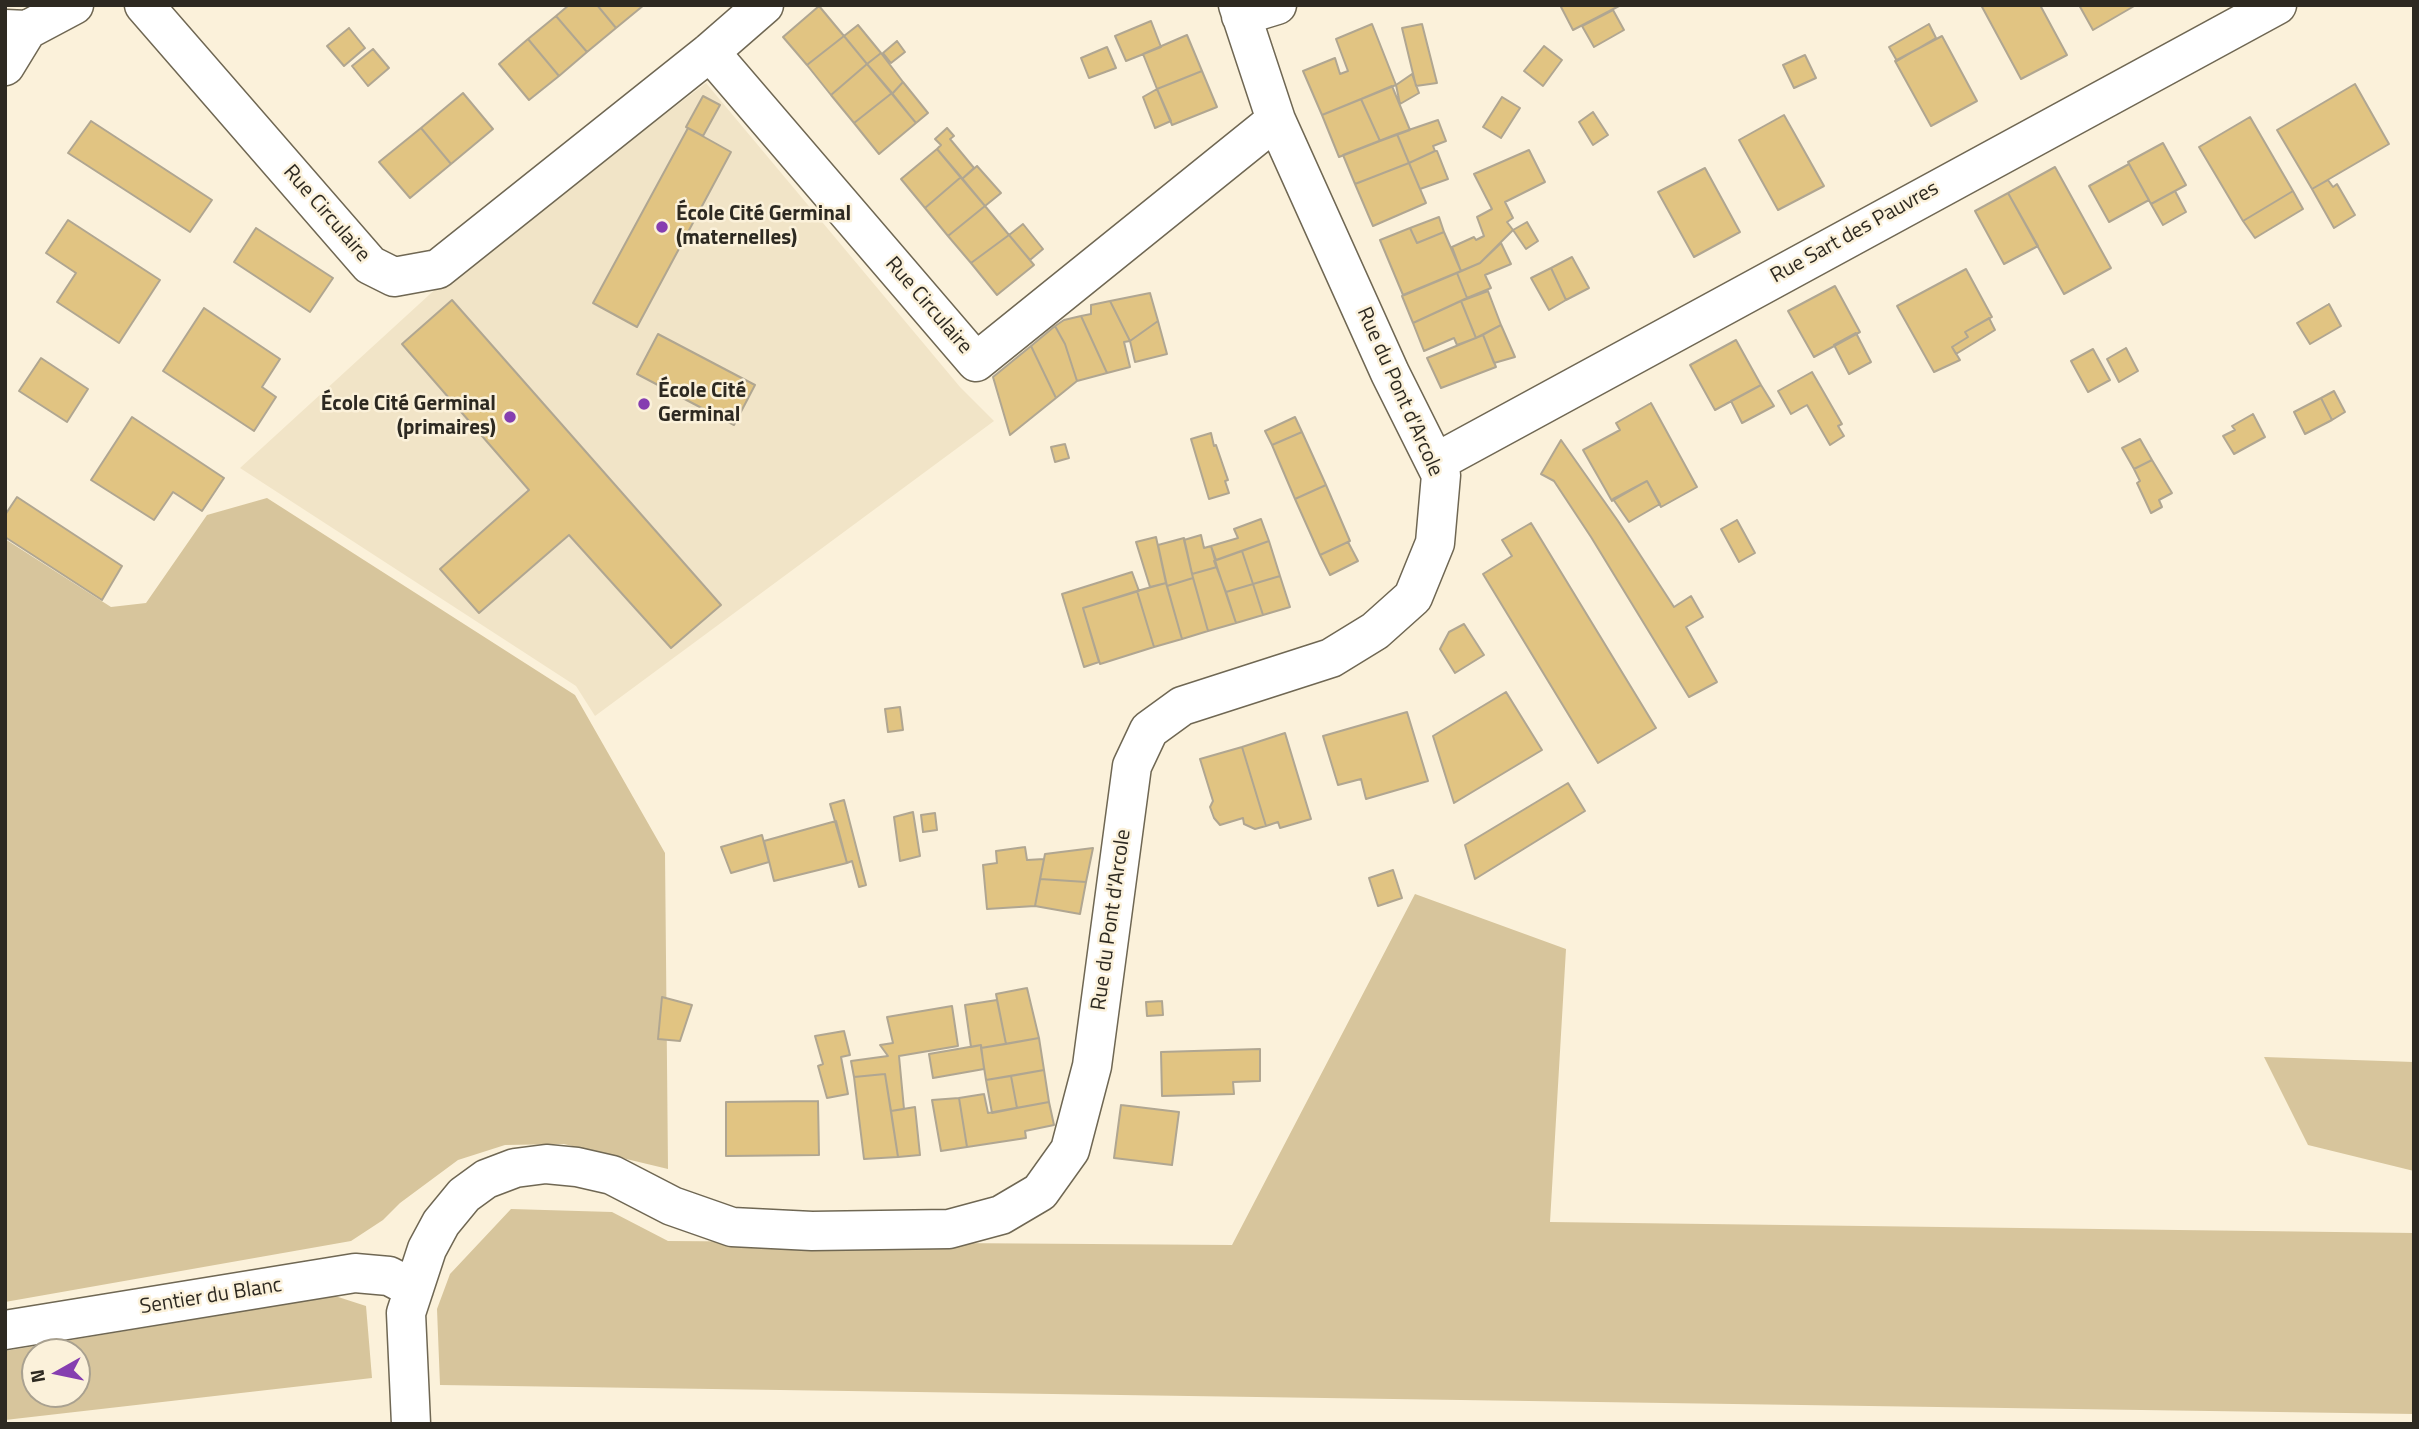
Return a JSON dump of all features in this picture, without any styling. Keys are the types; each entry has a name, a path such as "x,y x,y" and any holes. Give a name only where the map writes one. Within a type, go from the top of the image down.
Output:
{"street":[{"path":"5,66 16,29 74,5"},
{"name":"Rue Circulaire","path":"144,5 370,265 394,277 438,269 710,52 764,5"},
{"name":"Rue Sart des Pauvres","path":"1435,463 2277,5"},
{"name":"Rue du Pont d'Arcole","path":"411,1424 406,1313 427,1249 441,1223 464,1195 486,1179 546,1164 577,1167 612,1175 672,1206 732,1227 812,1231 949,1229 1001,1215 1040,1192 1070,1150 1093,1066 1132,766 1149,730 1182,706 1331,658 1375,631 1413,597 1436,543 1441,475 1391,373 1276,120 1252,9"},
{"name":"Rue Circulaire","path":"710,52 976,362 1276,120"},
{"name":"Sentier du Blanc","path":"5,1330 355,1273 389,1276 414,1289"}],"shaded area":[{"name":"École Cité Germinal","path":"706,83 960,387 994,421 595,716 576,686 240,468 441,284"},
{"path":"267,498 575,695 665,853 668,1169 564,1144 505,1145 458,1160 400,1203 383,1220 351,1241 5,1302 5,539 111,607 146,603 207,515"},
{"path":"1415,894 1566,949 1550,1222 2414,1233 2414,1414 440,1385 437,1309 450,1274 511,1209 612,1212 668,1241 1232,1245"},
{"path":"2264,1057 2414,1062 2414,1171 2308,1145"},
{"path":"335,1296 366,1306 372,1378 5,1420 5,1351 21,1348 21,1408 91,1408 91,1338 83,1338"}],"building":[{"path":"569,5 597,5 616,28 587,52 556,16"},
{"path":"597,5 644,5 616,28"},
{"path":"1560,5 1621,5 1573,30"},
{"path":"1981,5 2040,5 2067,55 2021,79"},
{"path":"2079,5 2136,5 2093,30"},
{"path":"819,6 844,36 807,65 783,37"},
{"path":"1613,10 1624,30 1594,47 1582,26"},
{"path":"556,16 587,52 559,76 528,39"},
{"path":"1151,21 1161,47 1126,61 1115,36"},
{"path":"1372,24 1396,85 1322,115 1303,71 1335,58 1340,74 1348,71 1336,39"},
{"path":"1422,24 1437,83 1416,86 1402,28"},
{"path":"1929,24 1936,38 1897,61 1889,47"},
{"path":"858,25 881,53 867,64 844,36"},
{"path":"349,28 365,48 344,66 327,46"},
{"path":"1187,35 1202,71 1157,89 1143,54"},
{"path":"844,36 867,64 831,95 807,65"},
{"path":"1942,36 1977,101 1931,126 1895,61"},
{"path":"528,39 559,76 529,100 499,64"},
{"path":"897,41 905,52 891,63 883,53"},
{"path":"1544,46 1562,60 1543,86 1524,71"},
{"path":"1107,47 1116,68 1089,78 1081,58"},
{"path":"373,49 389,68 368,86 352,66"},
{"path":"881,53 903,82 892,94 867,64"},
{"path":"1805,55 1816,78 1794,88 1783,65"},
{"path":"867,64 892,93 854,123 831,95"},
{"path":"1202,71 1217,107 1172,125 1157,89"},
{"path":"1412,74 1419,93 1400,104 1396,85"},
{"path":"903,82 928,113 916,123 892,94"},
{"path":"2355,84 2389,144 2312,189 2277,130"},
{"path":"1392,86 1410,130 1380,141 1361,99"},
{"path":"1157,89 1171,121 1155,128 1143,97"},
{"path":"463,93 493,129 451,164 421,128"},
{"path":"892,93 916,123 879,154 854,123"},
{"path":"703,96 720,105 703,136 686,127"},
{"path":"1502,97 1520,108 1501,138 1483,127"},
{"path":"1361,99 1380,141 1339,157 1322,115"},
{"path":"1593,112 1608,135 1593,145 1579,122"},
{"path":"1784,115 1824,186 1778,210 1739,140"},
{"path":"2250,117 2293,191 2243,221 2199,147"},
{"path":"1438,120 1446,141 1433,146 1435,151 1409,163 1397,134"},
{"path":"91,121 212,200 190,232 68,153"},
{"path":"421,128 451,164 410,198 379,162"},
{"name":"École Cité Germinal (maternelles)","path":"688,128 731,152 637,327 593,303"},
{"path":"947,128 954,136 950,139 974,168 962,179 937,149 941,145 935,139"},
{"path":"1397,134 1409,163 1355,184 1343,155"},
{"path":"2163,143 2186,185 2151,204 2128,162"},
{"path":"937,149 961,177 925,208 901,179"},
{"path":"1529,150 1545,182 1505,202 1513,218 1507,222 1513,230 1480,263 1461,271 1452,247 1474,237 1476,240 1484,236 1477,217 1492,209 1474,174"},
{"path":"1435,151 1448,179 1420,189 1409,163"},
{"path":"1409,163 1426,203 1373,226 1355,184"},
{"path":"2129,164 2149,200 2109,222 2089,186"},
{"path":"977,166 1001,193 985,206 962,179"},
{"path":"2055,167 2111,268 2064,294 2008,193"},
{"path":"1705,168 1740,232 1694,257 1658,192"},
{"path":"961,177 985,206 948,236 925,208"},
{"path":"2328,180 2333,187 2337,184 2355,215 2334,228 2312,189"},
{"path":"2175,191 2186,212 2163,225 2151,204"},
{"path":"2293,191 2303,209 2255,238 2243,221"},
{"path":"2008,193 2038,246 2004,264 1975,211"},
{"path":"985,206 1009,235 971,263 948,236"},
{"path":"1439,217 1444,232 1417,243 1410,228"},
{"path":"68,220 160,280 119,343 57,302 76,273 46,253"},
{"path":"1527,222 1538,241 1526,249 1513,230"},
{"path":"1023,224 1043,249 1030,260 1009,235"},
{"path":"256,228 333,278 310,312 234,262"},
{"path":"1410,228 1417,243 1444,232 1461,271 1403,295 1380,240"},
{"path":"1009,235 1034,265 997,295 971,263"},
{"path":"1501,243 1511,264 1485,275 1491,288 1467,298 1457,273 1480,263"},
{"path":"1572,257 1589,288 1566,300 1551,268"},
{"path":"1551,268 1566,300 1549,310 1531,278"},
{"path":"1966,269 1992,317 1965,332 1968,337 1952,347 1960,360 1934,372 1897,306"},
{"path":"1457,273 1467,298 1413,323 1402,296"},
{"path":"1835,286 1860,332 1814,357 1788,311"},
{"path":"1488,291 1501,325 1476,338 1461,301"},
{"path":"1150,293 1158,321 1130,341 1110,301"},
{"name":"École Cité Germinal (primaires)","path":"452,300 721,605 671,648 569,535 479,613 440,569 529,490 402,344"},
{"path":"1110,301 1130,341 1124,342 1130,367 1107,373 1081,316 1091,314 1091,305"},
{"path":"1461,301 1476,338 1457,345 1454,338 1424,351 1413,323"},
{"path":"2329,304 2341,326 2310,344 2297,323"},
{"path":"204,308 280,359 262,387 276,397 254,431 163,371"},
{"path":"1081,316 1107,373 1077,381 1065,344 1055,326 1064,320"},
{"path":"1989,318 1995,330 1956,354 1952,347 1968,337 1965,332"},
{"path":"1158,321 1167,354 1135,362 1130,341"},
{"path":"1501,325 1515,357 1494,363 1483,335"},
{"path":"1055,326 1065,344 1077,381 1056,398 1031,346"},
{"path":"1856,333 1871,362 1849,374 1834,345"},
{"path":"658,334 755,385 734,425 637,374"},
{"path":"1483,335 1496,367 1441,388 1427,358"},
{"path":"1736,340 1761,385 1715,410 1690,365"},
{"path":"1031,346 1056,398 1010,435 993,377"},
{"path":"2126,348 2138,371 2119,382 2107,359"},
{"path":"2093,349 2110,380 2088,392 2071,361"},
{"path":"41,358 88,389 67,422 19,391"},
{"path":"1812,372 1842,424 1838,426 1844,436 1830,445 1807,405 1791,414 1778,391"},
{"path":"1761,385 1774,406 1742,423 1731,401"},
{"path":"2334,391 2345,412 2332,420 2321,398"},
{"path":"2321,398 2332,420 2305,434 2294,412"},
{"path":"1651,403 1697,487 1661,507 1647,481 1612,501 1583,450 1620,430 1616,423"},
{"path":"2253,414 2265,437 2234,454 2223,436 2235,430 2232,426"},
{"path":"132,417 224,478 202,511 173,492 154,520 91,480"},
{"path":"1295,417 1302,432 1272,445 1265,431"},
{"path":"1302,432 1326,485 1295,499 1272,445"},
{"path":"1211,433 1228,480 1225,481 1229,493 1209,499 1191,439"},
{"path":"2140,439 2152,460 2134,469 2122,448"},
{"path":"1561,440 1674,607 1691,596 1703,617 1686,627 1717,682 1689,697 1554,481 1541,474"},
{"path":"1065,444 1069,458 1055,462 1051,447"},
{"path":"2152,460 2172,493 2159,500 2162,507 2151,513 2137,483 2140,481 2134,469"},
{"path":"1647,481 1660,504 1629,522 1613,499"},
{"path":"1326,485 1350,541 1320,555 1295,499"},
{"path":"17,497 122,566 102,600 5,537 5,515"},
{"path":"1261,519 1269,541 1216,560 1211,546 1238,538 1234,529"},
{"path":"1737,520 1755,553 1739,562 1721,529"},
{"path":"1531,523 1656,728 1598,763 1483,574 1512,556 1502,540"},
{"path":"1201,535 1204,548 1211,546 1217,567 1192,574 1184,540"},
{"path":"1156,537 1166,583 1150,587 1136,542"},
{"path":"1184,538 1193,578 1167,586 1158,545"},
{"path":"1269,541 1280,576 1253,584 1242,551"},
{"path":"1348,542 1358,561 1330,575 1320,555"},
{"path":"1242,551 1253,584 1226,592 1214,561"},
{"path":"1217,567 1236,623 1208,631 1192,574"},
{"path":"1132,572 1139,591 1083,608 1099,662 1084,667 1062,594"},
{"path":"1280,576 1290,607 1263,615 1253,584"},
{"path":"1193,578 1208,631 1182,639 1167,586"},
{"path":"1166,583 1182,639 1154,647 1137,591"},
{"path":"1253,584 1263,615 1236,623 1226,592"},
{"path":"1137,591 1154,647 1100,664 1083,608"},
{"path":"1464,624 1484,655 1455,673 1440,649 1449,632"},
{"path":"1506,692 1542,750 1454,803 1433,736"},
{"path":"900,707 903,730 888,732 885,709"},
{"path":"1407,712 1428,781 1366,799 1361,779 1338,785 1323,736"},
{"path":"1285,733 1311,819 1280,828 1278,822 1266,826 1242,747"},
{"path":"1242,747 1266,826 1255,829 1244,824 1243,818 1220,825 1214,818 1210,807 1213,801 1200,759"},
{"path":"1568,783 1585,811 1475,879 1465,845"},
{"path":"844,800 866,885 859,887 852,861 847,863 830,804"},
{"path":"913,812 920,856 900,861 894,817"},
{"path":"935,813 937,830 923,832 921,815"},
{"path":"836,821 847,863 774,881 764,841"},
{"path":"762,835 769,862 731,873 721,847"},
{"path":"1025,847 1027,860 1044,859 1035,906 987,909 983,865 997,863 996,851"},
{"path":"1093,848 1086,882 1040,879 1045,854"},
{"path":"1393,870 1402,898 1378,906 1369,878"},
{"path":"1040,879 1086,882 1080,914 1035,906"},
{"path":"1027,988 1039,1038 1006,1044 996,994"},
{"path":"662,997 692,1005 680,1041 658,1039"},
{"path":"997,1000 1006,1044 971,1047 965,1005"},
{"path":"1162,1001 1163,1015 1147,1016 1146,1002"},
{"path":"952,1006 958,1046 899,1056 904,1109 891,1111 885,1074 854,1077 851,1061 888,1056 880,1045 893,1043 887,1017"},
{"path":"844,1031 850,1055 841,1057 848,1094 827,1098 818,1066 823,1064 815,1036"},
{"path":"1039,1038 1044,1070 986,1080 981,1048"},
{"path":"981,1045 984,1069 933,1078 929,1054"},
{"path":"1260,1049 1260,1081 1233,1082 1234,1094 1162,1096 1161,1052"},
{"path":"1044,1070 1049,1102 1017,1108 1011,1076"},
{"path":"885,1074 898,1157 864,1159 854,1077"},
{"path":"1011,1076 1017,1108 992,1113 986,1080"},
{"path":"984,1094 988,1113 1049,1102 1054,1125 1025,1131 1026,1138 967,1147 959,1098"},
{"path":"959,1098 967,1147 941,1151 932,1100"},
{"path":"818,1101 819,1155 726,1156 726,1102"},
{"path":"1121,1105 1179,1112 1172,1165 1114,1158"},
{"path":"915,1107 920,1155 898,1157 891,1111"}],"place":[{"name":"École Cité Germinal (maternelles)","path":"662,227"},
{"name":"École Cité Germinal","path":"644,404"},
{"name":"École Cité Germinal (primaires)","path":"510,417"}]}
